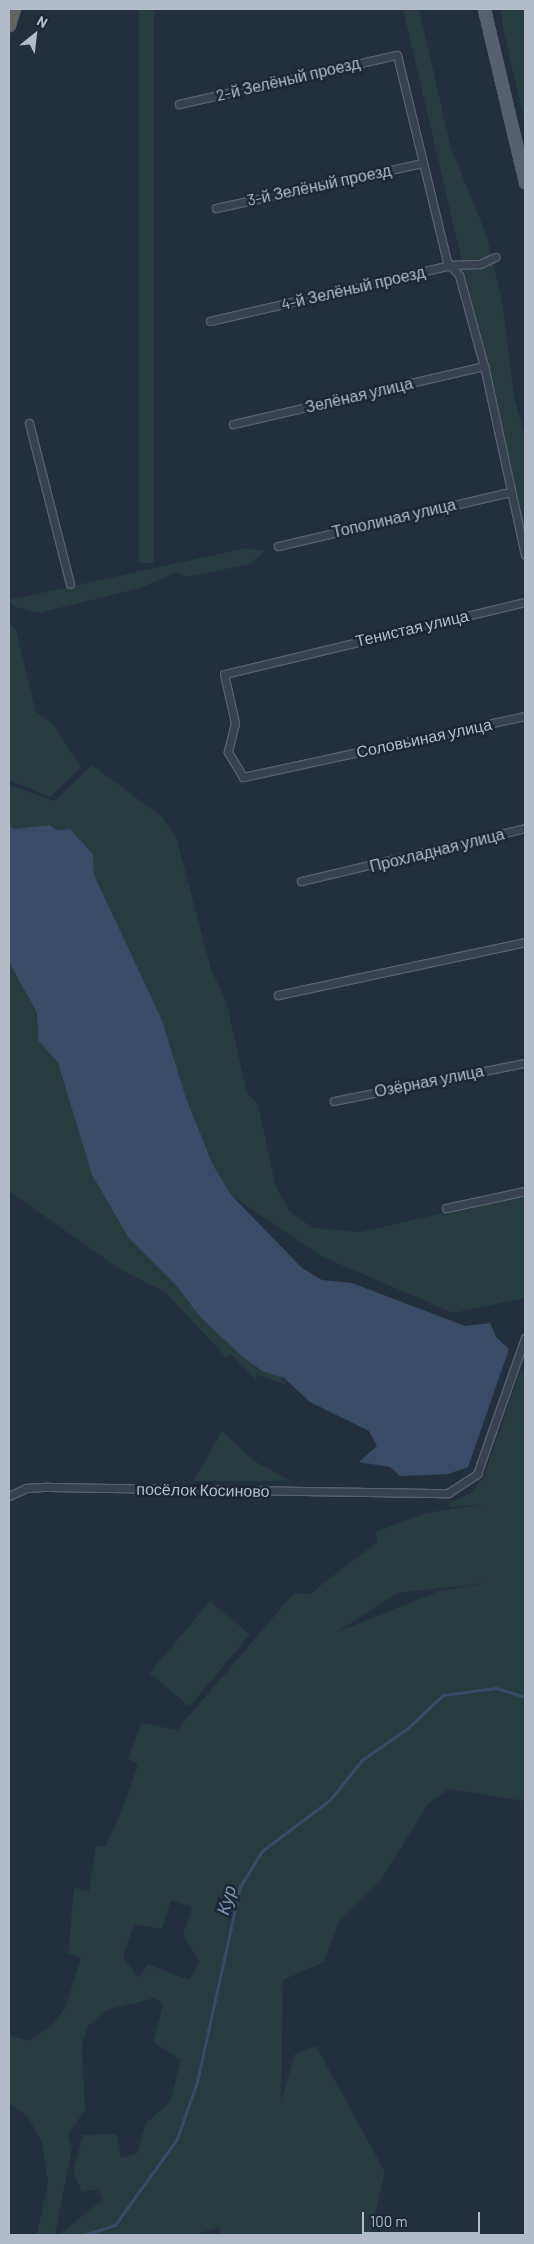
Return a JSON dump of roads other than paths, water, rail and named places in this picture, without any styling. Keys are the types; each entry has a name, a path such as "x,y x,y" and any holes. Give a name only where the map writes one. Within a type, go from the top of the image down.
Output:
{"highway":[{"path":"9,25 14,9"}],"main road":[{"path":"484,9 525,182"}],"street":[{"name":"2-й Зелёный проезд","path":"179,104 397,55 423,163"},
{"name":"3-й Зелёный проезд","path":"216,208 423,163"},
{"path":"423,163 450,265 459,274 484,366 525,555"},
{"name":"4-й Зелёный проезд","path":"210,321 450,265 480,264 494,256"},
{"name":"Зелёная улица","path":"234,424 484,366"},
{"path":"29,423 70,584"},
{"name":"Тополиная улица","path":"278,546 510,492"},
{"name":"Тенистая улица","path":"324,761 243,777 228,752 235,723 224,674 299,654 525,602"},
{"name":"Соловьиная улица","path":"324,761 525,716"},
{"name":"Прохладная улица","path":"301,882 525,828"},
{"path":"278,995 372,977 525,942"},
{"name":"Озёрная улица","path":"334,1101 525,1063"},
{"path":"446,1208 525,1191"},
{"name":"посёлок Косиново","path":"9,1496 26,1488 48,1487 399,1495 448,1493 477,1474 525,1338"}],"water":[{"path":"9,825 13,829 50,825 56,830 70,829 93,854 94,875 162,1020 186,1098 213,1165 232,1196 302,1268 322,1280 352,1283 465,1326 490,1323 496,1337 509,1349 468,1467 448,1474 400,1476 390,1467 359,1462 377,1446 369,1431 310,1402 284,1378 262,1371 243,1357 201,1318 175,1284 128,1237 92,1175 58,1063 38,1040 37,1013 9,962"}],"waterway":[{"name":"Кур","path":"84,2235 115,2225 177,2139 197,2082 240,1887 262,1851 330,1800 362,1760 408,1728 443,1695 496,1688 525,1697"}]}
